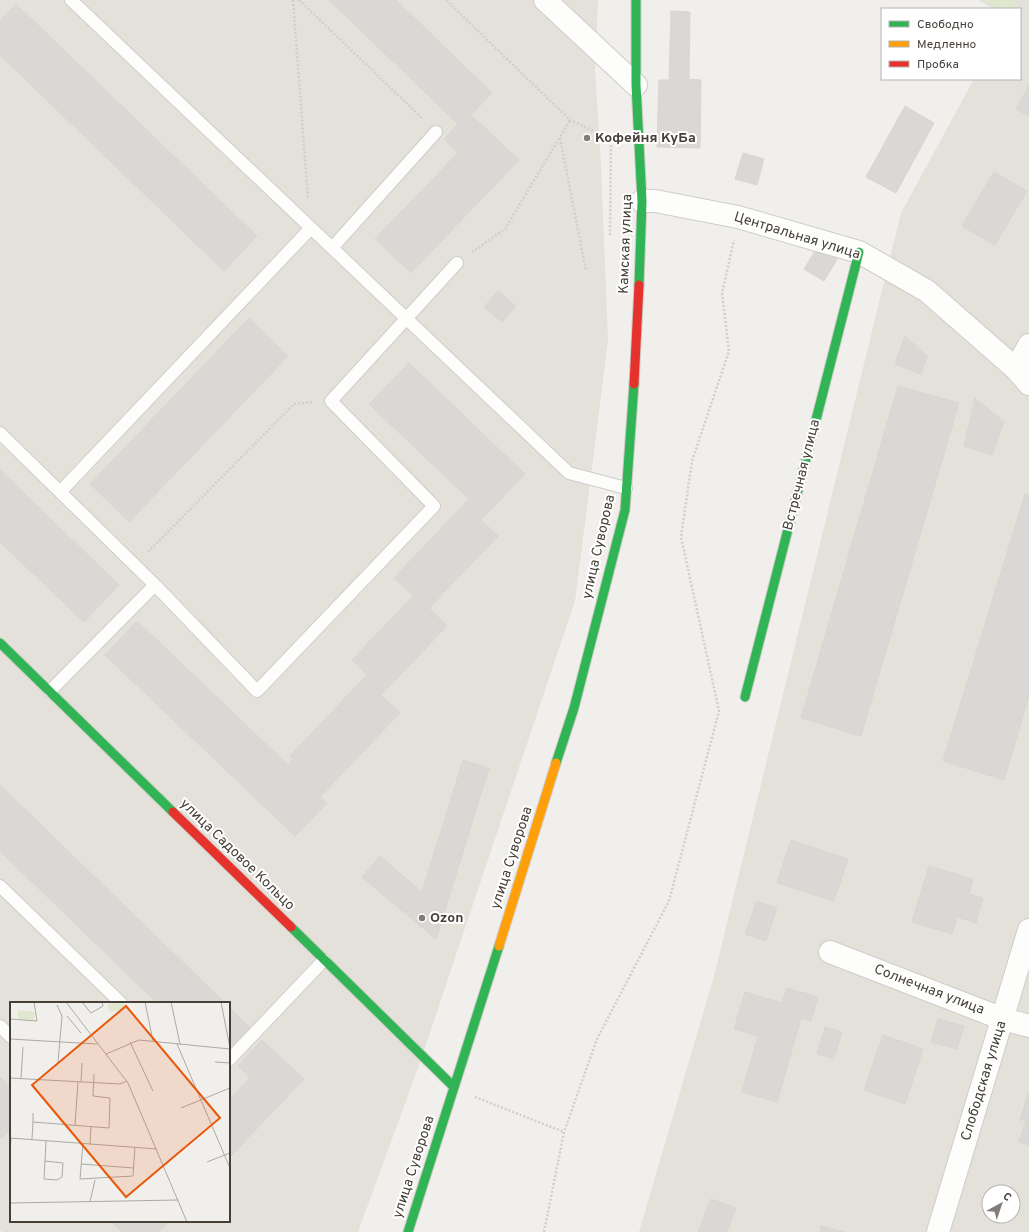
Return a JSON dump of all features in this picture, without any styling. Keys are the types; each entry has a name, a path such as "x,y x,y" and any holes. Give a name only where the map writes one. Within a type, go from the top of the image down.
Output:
{"street":[{"path":"545,0 636,85"},
{"name":"Камская улица","path":"626,488 637,346 642,201 636,85 636,0"},
{"name":"Центральная улица","path":"642,201 738,217 859,252 928,291 1022,376"},
{"name":"Встречная улица","path":"745,697 859,252"},
{"path":"1022,376 1029,345"},
{"name":"улица Суворова","path":"408,1232 574,708 625,510 626,488"},
{"name":"улица Садовое Кольцо","path":"3,650 50,692 454,1087"},
{"name":"Слободская улица","path":"938,1232 1029,930"},
{"name":"Солнечная улица","path":"830,952 1003,1019 1029,1026"}],"lane":[{"path":"71,0 569,473 626,488"},
{"path":"332,248 436,132"},
{"path":"60,492 311,228"},
{"path":"0,433 155,585 257,692 434,506 331,401 457,263"},
{"path":"50,692 155,585"},
{"path":"0,886 120,1002"},
{"path":"230,1059 324,960"},
{"path":"0,1026 10,1036"}],"path":[{"path":"293,0 311,228"},
{"path":"299,0 436,132"},
{"path":"446,0 570,120 611,139 610,236"},
{"path":"457,263 505,229 570,120"},
{"path":"559,138 586,271"},
{"path":"544,1232 564,1132 597,1039 669,901 719,711 681,537 692,461 729,351 722,293 738,217"},
{"path":"135,565 294,404 331,401"},
{"path":"454,1087 564,1132"}],"shaded area":[{"path":"0,0 598,0 595,70 601,165 608,341 575,601 418,1068 358,1232 2,1232 0,1230"},
{"path":"978,0 1029,0 1029,1232 639,1232 714,976 901,213 973,80 1021,80 1021,8 993,8"}],"green space":[{"path":"983,0 1016,0 1012,8 997,8"}],"building":[{"path":"329,0 396,0 492,93 471,115 519,160 411,273 375,239 458,153 444,139 458,124"},
{"path":"16,4 257,236 224,271 0,55 0,21"},
{"path":"671,11 690,12 689,79 701,80 700,148 657,147 659,80 669,80"},
{"path":"1029,85 1029,116 1016,109"},
{"path":"905,106 934,123 896,193 866,177"},
{"path":"743,153 764,159 757,185 735,179"},
{"path":"994,172 1027,191 995,245 962,226"},
{"path":"818,246 838,258 824,281 804,269"},
{"path":"498,291 516,306 502,322 484,307"},
{"path":"249,318 288,356 129,522 90,484"},
{"path":"905,336 927,356 921,374 895,364"},
{"path":"409,363 525,474 481,520 498,536 429,608 447,626 381,695 400,713 320,797 327,803 295,836 105,655 137,621 288,765 293,759 290,756 367,675 352,660 413,596 394,578 469,499 369,404"},
{"path":"898,386 959,403 861,736 801,718"},
{"path":"975,398 1004,422 992,455 964,446"},
{"path":"0,470 119,585 84,622 0,542"},
{"path":"1025,494 1029,495 1029,696 1004,780 943,761"},
{"path":"463,760 489,768 436,939 362,877 380,856 422,892"},
{"path":"0,785 224,1002 156,1002 0,851"},
{"path":"791,840 848,859 834,901 777,883"},
{"path":"929,866 973,879 969,894 983,898 976,923 957,917 952,934 912,922"},
{"path":"757,901 777,908 766,941 745,934"},
{"path":"787,988 818,997 811,1021 801,1018 777,1102 742,1092 758,1036 734,1029 745,992 782,1003"},
{"path":"230,1008 252,1030 230,1053"},
{"path":"938,1019 964,1026 957,1049 931,1042"},
{"path":"825,1027 842,1032 834,1059 817,1054"},
{"path":"883,1035 923,1049 905,1104 864,1090"},
{"path":"262,1040 304,1079 230,1157 230,1099 250,1078 238,1066"},
{"path":"0,1077 10,1087 10,1130 1,1139"},
{"path":"1028,1094 1029,1145 1019,1142 1026,1119 1020,1120"},
{"path":"711,1199 736,1208 727,1232 698,1232"},
{"path":"111,1222 168,1222 159,1232 122,1232"},
{"path":"821,1226 844,1232 820,1232"}],"traffic: fast":[{"path":"636,0 636,85 642,201 639,285"},
{"path":"745,697 859,252"},
{"path":"556,763 574,708 625,510 634,384"},
{"path":"0,643 173,812"},
{"path":"291,927 454,1087"},
{"path":"408,1232 499,946"}],"traffic: slow":[{"path":"499,946 556,763"}],"traffic: jam":[{"path":"634,384 639,285"},
{"path":"173,812 291,927"}],"place":[{"name":"Кофейня КуБа","path":"587,138"},
{"name":"Ozon","path":"422,918"}]}
